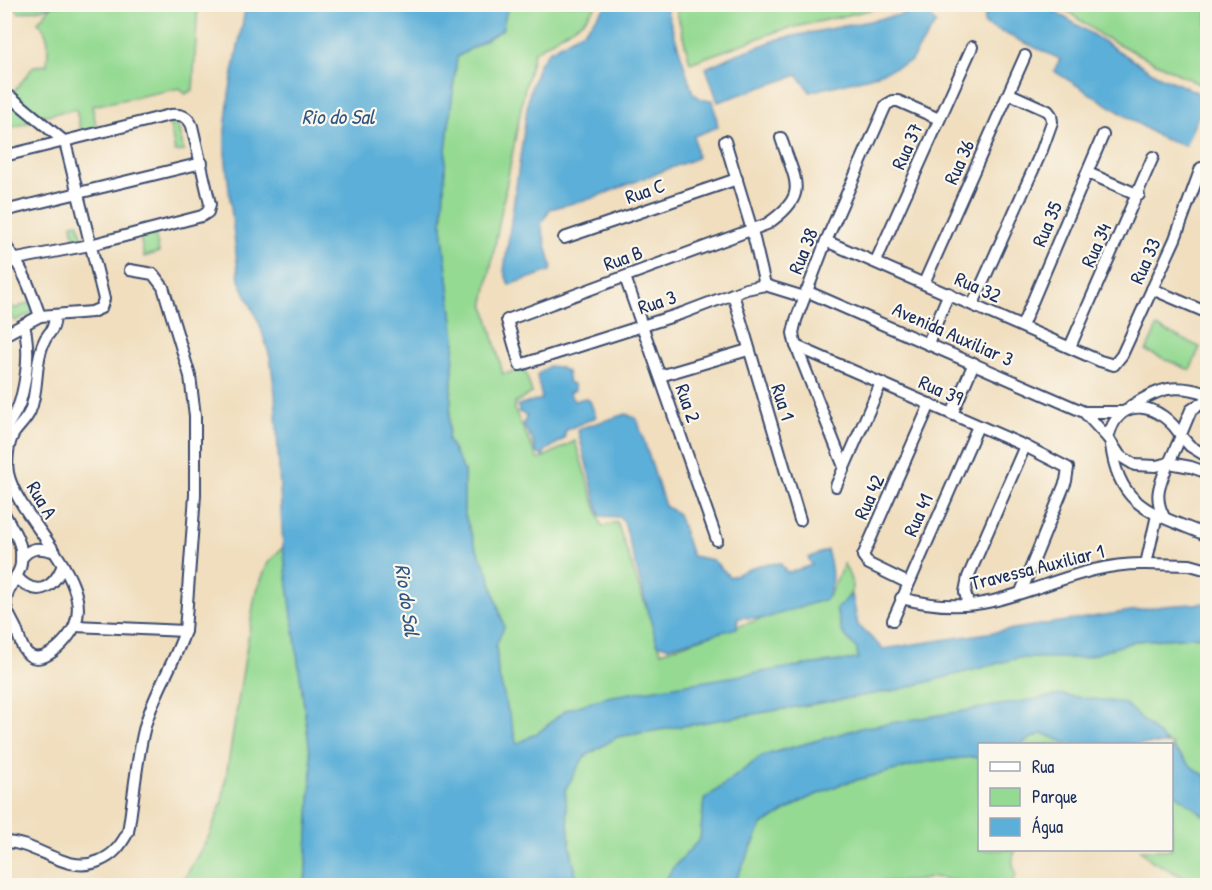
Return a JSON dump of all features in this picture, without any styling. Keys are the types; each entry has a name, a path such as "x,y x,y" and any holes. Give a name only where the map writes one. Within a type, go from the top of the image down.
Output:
{"street":[{"name":"Rua 37","path":"876,261 972,47"},
{"name":"Rua 36","path":"924,283 1025,56"},
{"path":"4,94 12,98 65,142 104,299 101,308 92,312 40,316 4,335"},
{"path":"973,304 1051,125 1051,115 1048,111 1010,94"},
{"name":"Rua 38","path":"844,467 796,346 794,328 826,241 886,105 892,101 898,101 939,119"},
{"path":"4,156 170,115 185,116 192,126 210,201 210,209 202,216 90,245 17,259 4,266"},
{"name":"Rua 35","path":"1022,326 1103,135"},
{"name":"Rua B","path":"520,365 507,320 752,230 776,218 796,195 796,183 781,138"},
{"path":"725,141 752,230 765,285 805,294"},
{"name":"Rua 34","path":"1070,347 1153,157"},
{"path":"4,211 202,163"},
{"name":"Rua 33","path":"1114,365 1122,356 1185,215 1201,168"},
{"path":"1088,173 1138,195"},
{"name":"Rua C","path":"564,238 737,179"},
{"name":"Rua 32","path":"826,241 1100,361 1114,365"},
{"path":"4,244 17,259 40,316"},
{"path":"4,842 27,847 72,865 89,866 108,858 121,845 128,832 146,725 158,691 185,631 195,495 195,416 190,376 163,287 153,274 130,270"},
{"name":"Rua 2","path":"626,277 717,540"},
{"name":"Rua 3","path":"520,365 765,285"},
{"path":"1152,289 1208,313"},
{"path":"928,343 949,293"},
{"name":"Rua 1","path":"733,294 800,520"},
{"name":"Avenida Auxiliar 3","path":"805,294 928,343 1084,412"},
{"name":"Rua A","path":"55,316 54,328 41,346 30,412 12,435 8,453 8,472 14,491 73,582 78,612 75,626"},
{"path":"4,432 20,403 28,341 24,325"},
{"path":"28,341 45,339"},
{"name":"Rua 39","path":"796,346 1025,446 1069,470 1021,592"},
{"path":"660,376 748,350"},
{"path":"952,414 974,363"},
{"path":"836,486 881,383"},
{"path":"1208,396 1183,387 1166,388 1123,411 1112,424 1109,439 1114,468 1124,489 1137,503 1160,516 1208,536"},
{"path":"1146,564 1160,516 1157,497 1168,464 1191,410 1208,396"},
{"name":"Rua 42","path":"908,583 869,564 863,556 930,404"},
{"path":"1084,412 1148,408 1164,417 1190,446 1208,457"},
{"path":"1084,412 1109,439 1120,456 1128,462 1147,466 1168,464 1191,467 1208,473"},
{"name":"Rua 41","path":"893,620 978,426"},
{"path":"968,604 965,592 968,577 1025,446"},
{"name":"Rua A","path":"4,513 30,548"},
{"path":"40,532 21,559 21,566 7,596 5,606 23,648 28,654 36,658 46,656 66,639 75,626 185,631"},
{"path":"30,548 53,551"},
{"name":"Travessa Auxiliar 1","path":"901,598 942,605 992,601 1122,564 1190,565 1208,570"},
{"path":"16,576 24,585 36,590 47,587 58,578 63,565"}],"green space":[{"path":"675,4 891,5 778,31 690,63"},
{"path":"15,5 198,5 193,90 185,94 180,88 92,106 97,129 81,133 76,109 42,116 12,94 34,66 47,65 47,37 38,22 51,7 19,13"},
{"path":"508,5 597,5 583,21 534,52 525,87 484,303 503,374 525,370 532,393 515,403 515,411 538,460 575,441 602,527 617,522 661,652 829,596 844,564 851,579 852,589 836,610 842,632 857,649 858,659 806,665 607,697 566,710 539,732 517,745 498,673 496,645 504,627 488,572 475,545 464,513 464,471 448,440 455,339 442,227 446,150 457,57 502,30"},
{"path":"1059,5 1207,5 1207,88 1102,36"},
{"path":"15,105 34,121 7,129 4,109"},
{"path":"176,119 184,151 175,152 169,120"},
{"path":"79,223 83,243 75,245 72,224"},
{"path":"155,233 159,252 144,257 140,237"},
{"path":"4,296 14,309 33,301 36,311 15,321 5,308"},
{"path":"1157,327 1200,347 1190,370 1146,351"},
{"path":"283,547 312,767 305,885 180,886 209,836 222,802 255,595 268,563"},
{"path":"1207,636 1207,777 1193,768 1173,748 1173,743 1167,743 1124,703 1061,695 861,728 762,756 704,800 700,839 672,869 663,886 578,885 570,845 565,790 584,757 617,737 897,690 1018,658 1083,658 1135,641"},
{"path":"1043,733 1066,743 1022,743"},
{"path":"978,758 978,851 1016,851 1013,858 1016,873 1013,885 977,885 935,877 916,881 879,882 870,886 733,886 762,825 804,800 841,784 931,761"},
{"path":"1173,792 1207,818 1207,885 1190,885 1185,878 1152,861 1141,851 1173,851"}],"water":[{"name":"Rio do Sal","path":"246,5 508,5 502,30 457,57 446,150 442,227 455,339 448,440 464,471 464,513 475,545 488,572 504,627 496,645 498,673 517,744 539,732 566,710 607,697 806,665 858,659 857,649 842,632 836,609 852,594 858,625 883,649 1163,606 1207,603 1207,636 1135,641 1083,658 1018,658 897,690 617,737 584,757 565,790 570,845 578,885 305,885 312,767 283,547 275,393 270,357 260,325 239,280 225,153 229,94"},
{"path":"607,5 665,5 693,93 703,100 713,100 718,127 694,136 697,158 593,198 550,209 541,224 552,268 550,271 509,285 504,271 529,95 538,65 549,51 584,31"},
{"path":"986,5 1045,5 1157,75 1197,92 1202,107 1185,146 1161,138 1054,71 1060,59 984,24"},
{"path":"924,10 936,23 910,62 870,77 810,92 798,75 718,102 706,68 732,56 779,39"},
{"path":"549,366 559,367 567,372 569,383 573,384 575,390 569,393 574,401 585,398 590,401 596,417 566,430 564,439 545,451 543,456 536,453 532,439 523,425 527,416 519,412 518,405 542,399 537,375"},
{"path":"626,414 637,419 665,506 678,514 692,556 713,560 730,577 759,565 780,563 787,573 812,565 808,558 827,550 832,575 831,587 826,599 766,618 738,618 737,628 668,647 657,644 624,522 619,517 600,516 578,431 581,428"},
{"path":"1061,695 1124,703 1167,743 1066,743 1043,733 1022,743 978,743 978,758 931,761 841,784 804,800 762,825 733,885 663,885 672,869 700,839 704,800 762,756 861,728"},
{"path":"1173,748 1193,768 1207,777 1207,818 1173,792"}]}
